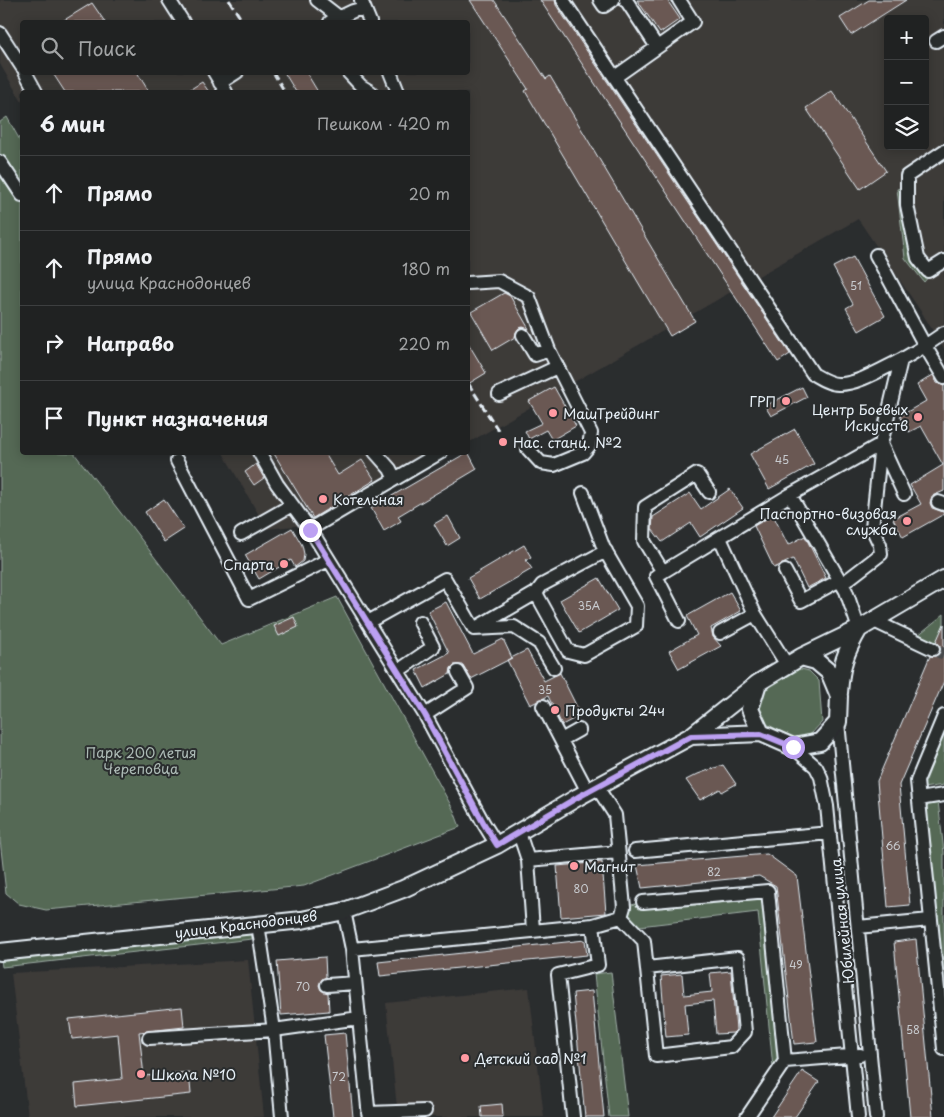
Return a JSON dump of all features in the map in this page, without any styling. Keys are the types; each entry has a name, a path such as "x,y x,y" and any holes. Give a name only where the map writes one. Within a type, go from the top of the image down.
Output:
{"main road":[{"path":"859,629 849,647 841,669 838,722 820,742 793,747 761,734 750,709 758,683 794,661 859,629 944,579"},
{"path":"794,661 816,661 829,672 838,696"},
{"name":"улица Краснодонцев","path":"0,952 302,920 344,911 403,889 519,833 552,811 691,736 758,683"},
{"name":"улица Краснодонцев","path":"691,736 761,734"}],"street":[{"path":"169,0 182,20"},
{"path":"317,0 334,20 353,11 362,4 369,20"},
{"path":"563,0 813,374 823,380 838,384 856,380 901,360 944,333"},
{"path":"600,0 604,6 613,0"},
{"path":"626,0 658,47"},
{"path":"615,77 693,22 679,0"},
{"path":"0,33 20,64"},
{"path":"27,75 35,90"},
{"path":"220,83 232,75"},
{"path":"351,75 368,90"},
{"path":"391,75 397,90"},
{"path":"944,151 907,176 907,205 918,258 928,271 944,261"},
{"path":"0,162 20,192"},
{"path":"876,255 944,378"},
{"path":"470,283 499,281 528,297 549,350 591,433 589,446 583,453 554,465 541,463 528,449"},
{"path":"523,335 535,355 549,350"},
{"path":"785,571 801,601 841,582 881,554 880,545 872,528 881,444 901,360"},
{"path":"499,394 557,367"},
{"path":"881,444 904,494"},
{"path":"679,621 656,576 790,495 881,444"},
{"path":"261,455 277,484 310,530 425,715 497,845"},
{"path":"377,455 390,469 395,479"},
{"path":"310,530 436,455"},
{"path":"177,461 249,599 328,560"},
{"path":"663,572 644,541 645,507 697,474 709,492"},
{"path":"536,593 568,652 584,655 636,626 637,606 606,551 583,493"},
{"path":"790,495 841,582 859,629"},
{"path":"241,534 292,504"},
{"path":"720,538 755,614 794,661"},
{"path":"474,630 536,593 542,585 606,551"},
{"path":"368,622 445,579 474,630"},
{"path":"720,633 755,614"},
{"path":"874,620 933,649"},
{"path":"398,671 433,646 420,622"},
{"path":"474,630 514,627 539,643 554,668"},
{"path":"425,715 467,688 458,672"},
{"path":"543,706 561,740 592,789 615,815 624,907 621,916"},
{"path":"944,716 917,781 930,920 943,1020 944,1048"},
{"name":"Юбилейная улица","path":"838,722 876,1117"},
{"path":"561,740 579,730"},
{"name":"Юбилейная улица","path":"793,747 816,767 821,777 827,806 858,1117"},
{"path":"919,798 944,795"},
{"path":"519,833 528,860 533,930"},
{"path":"635,851 830,833"},
{"path":"528,860 618,852"},
{"path":"643,902 768,892 785,1061 747,1117"},
{"path":"344,911 352,950 368,1115 425,1111"},
{"path":"352,950 593,925 621,916"},
{"path":"621,916 644,941 656,1056 731,1046 745,1032 738,958 647,968"},
{"path":"858,927 930,920"},
{"path":"258,924 274,1030 282,1117"},
{"path":"573,1117 558,975 598,965 593,925"},
{"path":"841,946 859,944"},
{"path":"327,985 355,983"},
{"path":"148,1038 274,1030 359,1018"},
{"path":"785,1061 870,1053"}],"shaded area":[{"path":"0,0 944,0 944,349 922,313 858,219 470,442 470,90 20,90 20,99 0,64"},
{"path":"224,455 448,455 331,522 267,529"},
{"name":"Школа №10","path":"248,960 264,1117 28,1117 11,973"},
{"name":"Детский сад №1","path":"529,988 544,1117 398,1117 386,1003"}],"green space":[{"name":"Парк 200 летия Череповца","path":"7,117 20,140 20,455 76,455 221,645 337,597 454,811 460,827 304,886 46,910 19,904 6,893 0,840 0,122"},
{"path":"903,187 929,276 924,282 905,258 897,189"},
{"path":"944,614 944,626 933,649 917,636"},
{"path":"797,668 809,671 819,681 822,722 811,734 793,738 765,723 755,700 757,693"},
{"path":"944,734 944,785 923,788"},
{"path":"938,801 944,852 944,978 925,804"},
{"path":"768,891 785,1061 773,1068 758,912 631,927 624,907 643,902"},
{"path":"251,931 252,939 2,967 1,959"},
{"path":"611,972 628,1117 609,1117 594,974"}],"building":[{"path":"470,0 494,0 546,79 550,76 695,321 670,336 525,91 528,89"},
{"path":"540,0 555,0 556,5 790,354 778,362"},
{"path":"637,0 667,0 680,19 660,33"},
{"path":"869,0 906,0 851,35 840,18"},
{"path":"92,3 104,20 64,20"},
{"path":"54,75 139,75 148,90 64,90"},
{"path":"286,75 308,75 317,90 295,90"},
{"path":"202,82 208,90 189,90"},
{"path":"832,91 886,171 860,189 806,108"},
{"path":"853,257 885,316 859,331 846,308 853,304 833,267"},
{"path":"504,293 510,296 529,329 519,328 515,337 493,350 471,312"},
{"path":"470,346 486,373 470,383"},
{"path":"933,375 937,383 944,386 944,491 932,496 930,503 932,508 944,514 903,537 893,519 921,504 910,485 943,465 921,426 909,432 900,416 926,401 917,385"},
{"name":"МашТрейдинг","path":"554,387 576,426 552,440 546,430 529,439 525,431 542,423 529,401"},
{"name":"ГРП","path":"802,387 807,397 771,416 765,406"},
{"path":"795,429 814,464 769,489 750,454"},
{"name":"Котельная","path":"275,455 326,455 338,475 362,460 375,480 313,518"},
{"path":"463,455 470,455 477,469 398,516 401,521 384,531 371,508"},
{"path":"256,464 264,478 254,485 245,472"},
{"path":"730,489 743,508 700,537 691,523 662,542 652,529 653,517 690,493 701,509"},
{"path":"164,499 184,529 164,542 145,512"},
{"path":"773,515 788,545 805,536 826,578 807,588 793,559 774,568 754,526"},
{"path":"448,516 460,538 447,546 434,524"},
{"path":"292,528 302,545 303,561 295,567 291,560 259,579 245,555"},
{"path":"524,545 531,557 526,560 532,569 480,599 468,578"},
{"path":"599,578 618,610 579,633 560,600"},
{"path":"730,592 741,611 711,628 713,637 721,646 679,669 669,651 697,635 687,616"},
{"path":"446,602 473,654 503,639 512,658 471,679 463,665 454,665 451,668 450,674 425,688 416,670 449,653 428,611"},
{"path":"294,617 298,627 279,636 274,626"},
{"path":"944,624 944,681 899,785 910,905 888,907 877,781 930,656 937,656 940,652 940,645 936,642"},
{"path":"527,650 544,681 560,673 581,715 562,725 548,696 530,705 507,660"},
{"path":"723,765 736,784 722,792 720,789 700,800 686,780"},
{"path":"767,854 797,876 817,1042 794,1044 776,886 759,876 642,888 637,865"},
{"path":"602,862 606,913 561,917 557,866"},
{"path":"916,939 933,1117 910,1117 894,942"},
{"path":"585,940 587,955 380,976 378,962"},
{"path":"325,957 326,977 322,979 319,985 321,990 328,993 329,1011 281,1015 277,961"},
{"path":"731,971 736,1030 733,1033 716,1034 713,1001 685,1004 688,1035 666,1037 661,976 682,974 684,995 712,992 710,973"},
{"path":"592,991 604,1117 585,1117 573,993"},
{"path":"182,1007 184,1027 139,1032 144,1076 189,1072 191,1094 77,1106 75,1084 122,1079 118,1034 72,1039 69,1019"},
{"path":"345,1033 353,1117 333,1117 324,1035"},
{"path":"802,1071 819,1082 795,1117 771,1117"},
{"path":"502,1104 503,1117 482,1117 481,1106"}],"tunnel":[{"path":"933,649 944,654"}],"railway":[{"path":"229,0 242,20"},
{"path":"275,75 284,90"},
{"path":"470,386 498,430"}],"place":[{"name":"ГРП","path":"786,401"},
{"name":"МашТрейдинг","path":"553,413"},
{"name":"Центр Боевых Искусств","path":"918,417"},
{"name":"Нас. станц. №2","path":"503,442"},
{"name":"Котельная","path":"323,499"},
{"name":"Паспортно-визовая служба","path":"907,521"},
{"name":"Спарта","path":"284,564"},
{"name":"Продукты 24ч","path":"555,710"},
{"name":"Магнит","path":"574,866"},
{"name":"Детский сад №1","path":"465,1058"},
{"name":"Школа №10","path":"141,1074"}],"route":[{"path":"310,530 425,715 497,845 552,811 691,736 761,734 793,747"}]}
